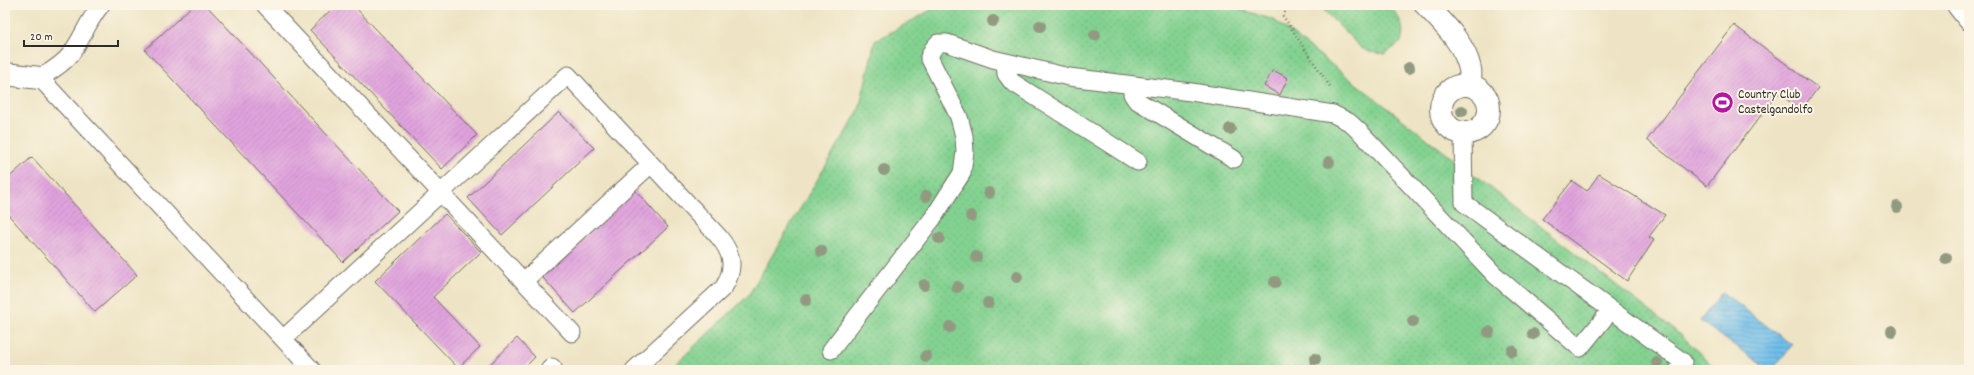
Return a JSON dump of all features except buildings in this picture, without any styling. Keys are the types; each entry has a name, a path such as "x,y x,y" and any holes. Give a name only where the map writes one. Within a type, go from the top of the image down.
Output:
{"street":[{"path":"1426,5 1460,45 1470,69 1470,84"},
{"path":"1958,5 1969,19"},
{"path":"5,74 40,78"},
{"path":"1470,84 1484,93 1488,100 1490,109 1484,124 1478,129 1463,133 1456,131 1446,124 1441,114 1441,106 1447,92 1454,86 1470,84"}],"lane":[{"path":"101,5 87,25 70,55 56,68 40,78 312,370"},
{"path":"265,5 440,194 572,333"},
{"path":"831,350 933,218 962,173 965,152 964,136 959,117 930,57 933,48 938,43 947,43 1005,62 1069,77 1242,99 1333,114 1349,122 1361,133 1495,275 1580,348 1611,310"},
{"path":"1005,62 1006,74 1012,82 1138,162"},
{"path":"283,339 568,74 719,237 730,253 732,264 730,278 724,288 634,370"},
{"path":"1132,86 1132,94 1136,100 1234,159"},
{"path":"1463,133 1464,203 1683,362 1678,370"},
{"path":"524,281 651,164"},
{"path":"549,370 552,368 554,370"}],"path":[{"path":"1289,5 1283,16 1336,94 1333,114"}],"green space":[{"path":"940,5 1227,5 1274,20 1682,336 1717,370 669,370 748,296 859,110 875,41"},
{"path":"1319,5 1389,5 1401,22 1403,31 1401,42 1385,54 1369,52 1360,47"}],"water":[{"path":"1722,292 1792,345 1772,370 1769,370 1700,321"}],"place":[{"name":"Country Club Castelgandolfo","path":"1723,102"}]}
